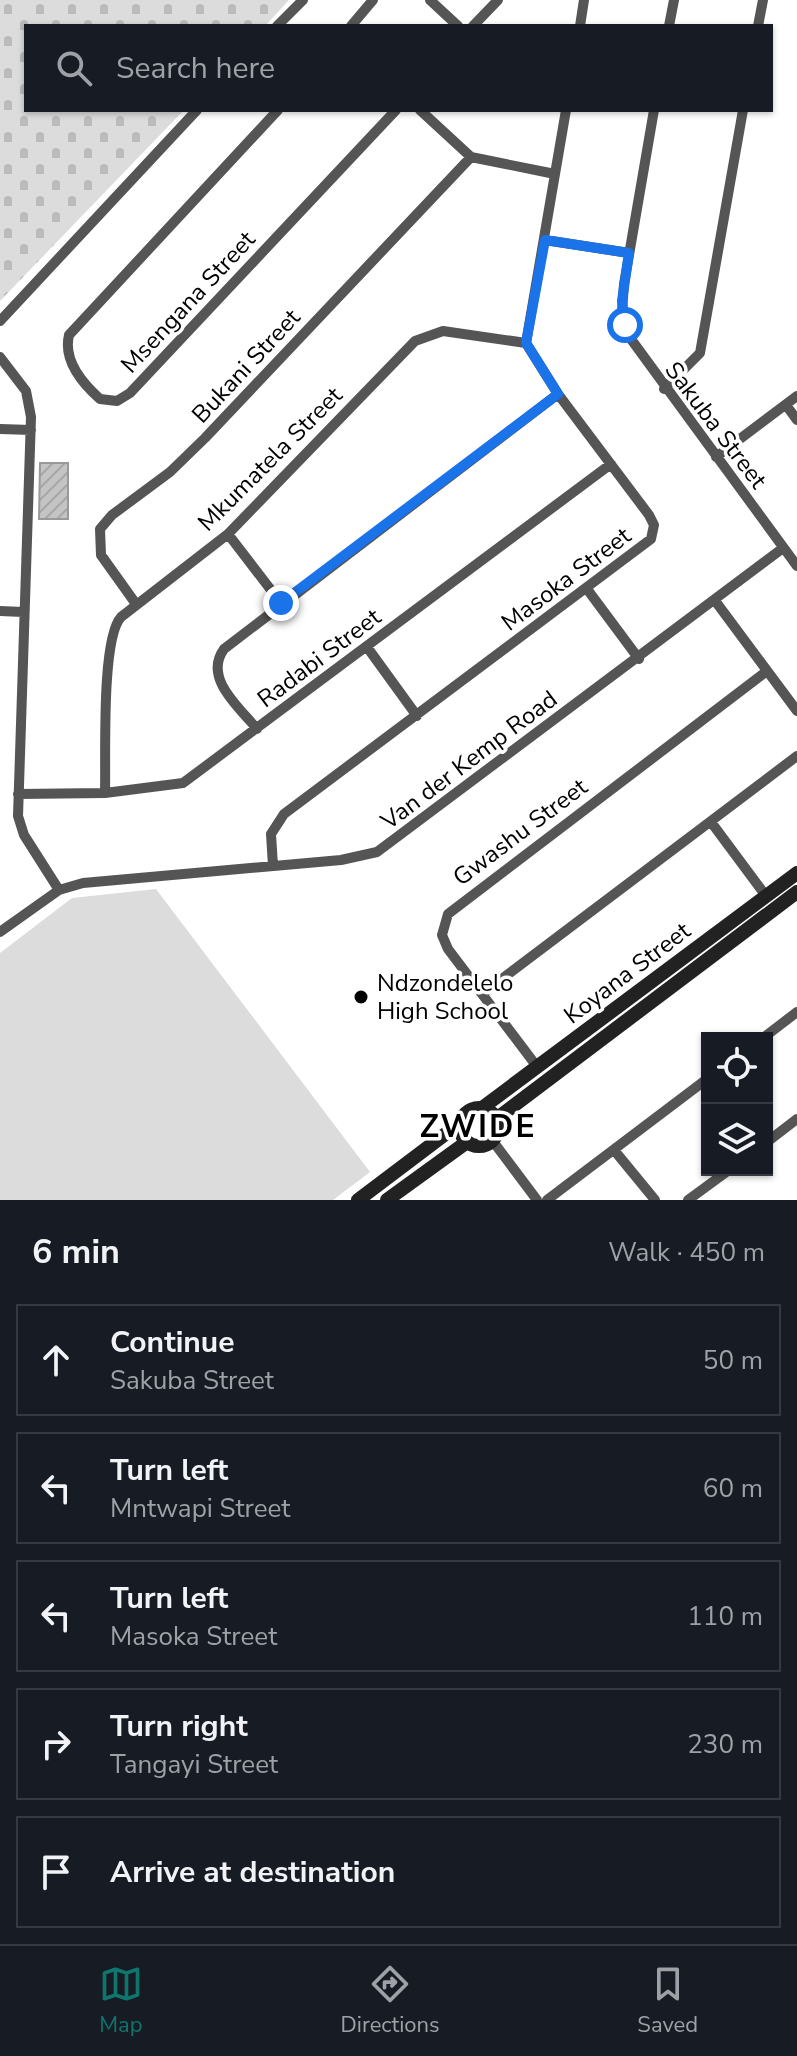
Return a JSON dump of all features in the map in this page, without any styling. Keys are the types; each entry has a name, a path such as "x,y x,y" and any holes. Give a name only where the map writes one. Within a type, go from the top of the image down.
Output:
{"main road":[{"name":"Koyana Street","path":"358,1200 460,1123 466,1113 482,1108 538,1068 797,873"},
{"name":"Koyana Street","path":"496,1119 797,892"},
{"path":"387,1200 467,1142 480,1145 492,1140 497,1131 496,1119 482,1108"},
{"path":"460,1123 467,1142"}],"street":[{"path":"279,24 303,0"},
{"path":"353,24 373,0"},
{"path":"430,0 456,24"},
{"path":"475,24 498,0"},
{"path":"580,24 584,0"},
{"path":"669,24 674,0"},
{"path":"758,24 763,0"},
{"path":"0,321 195,112"},
{"name":"Msengana Street","path":"276,112 69,335 67,354 71,364 100,399 117,401 130,393 394,112"},
{"path":"422,112 471,157 555,174"},
{"path":"526,343 566,112"},
{"name":"Sakuba Street","path":"654,112 622,301 625,325 639,356 797,566"},
{"path":"664,389 697,358 703,340 743,112"},
{"name":"Bukani Street","path":"136,604 101,555 98,538 105,522 189,454 471,157"},
{"path":"545,240 629,253"},
{"name":"Mkumatela Street","path":"105,793 110,640 115,623 228,534 415,341 443,331 526,343"},
{"name":"Masoka Street","path":"273,866 271,834 277,822 649,542 654,530 649,515 558,394 526,343"},
{"path":"0,357 29,399 31,430 23,612 18,794 20,826 59,890"},
{"path":"257,729 219,681 216,663 232,642 558,394"},
{"path":"716,457 797,396"},
{"path":"786,405 797,420"},
{"path":"0,429 31,430"},
{"name":"Radabi Street","path":"18,794 105,793 183,783 611,464"},
{"path":"228,534 281,603"},
{"name":"Van der Kemp Road","path":"0,932 59,890 96,881 354,858 393,843 716,602 783,548"},
{"path":"587,589 639,659"},
{"path":"716,602 797,711"},
{"path":"0,611 23,612"},
{"path":"367,647 417,716"},
{"name":"Gwashu Street","path":"538,1068 444,942 443,924 448,914 767,671"},
{"path":"482,994 797,756"},
{"path":"711,822 766,896"},
{"path":"771,1032 797,1012"},
{"path":"547,1200 701,1084"},
{"path":"773,1137 797,1119"},
{"path":"492,1140 537,1200"},
{"path":"614,1150 655,1200"},
{"path":"688,1200 721,1176"}],"green space":[{"path":"0,0 289,0 267,24 24,24 24,112 182,112 0,301"},
{"path":"156,889 370,1172 333,1200 0,1200 0,953 72,898"}],"building":[{"path":"40,463 68,463 68,519 39,519"}],"place":[{"name":"Ndzondelelo High School","path":"361,997"}],"district":[{"name":"ZWIDE","path":"478,1126"}],"route":[{"path":"281,603 558,394 526,343 545,240 629,253 622,301 625,325"}]}
